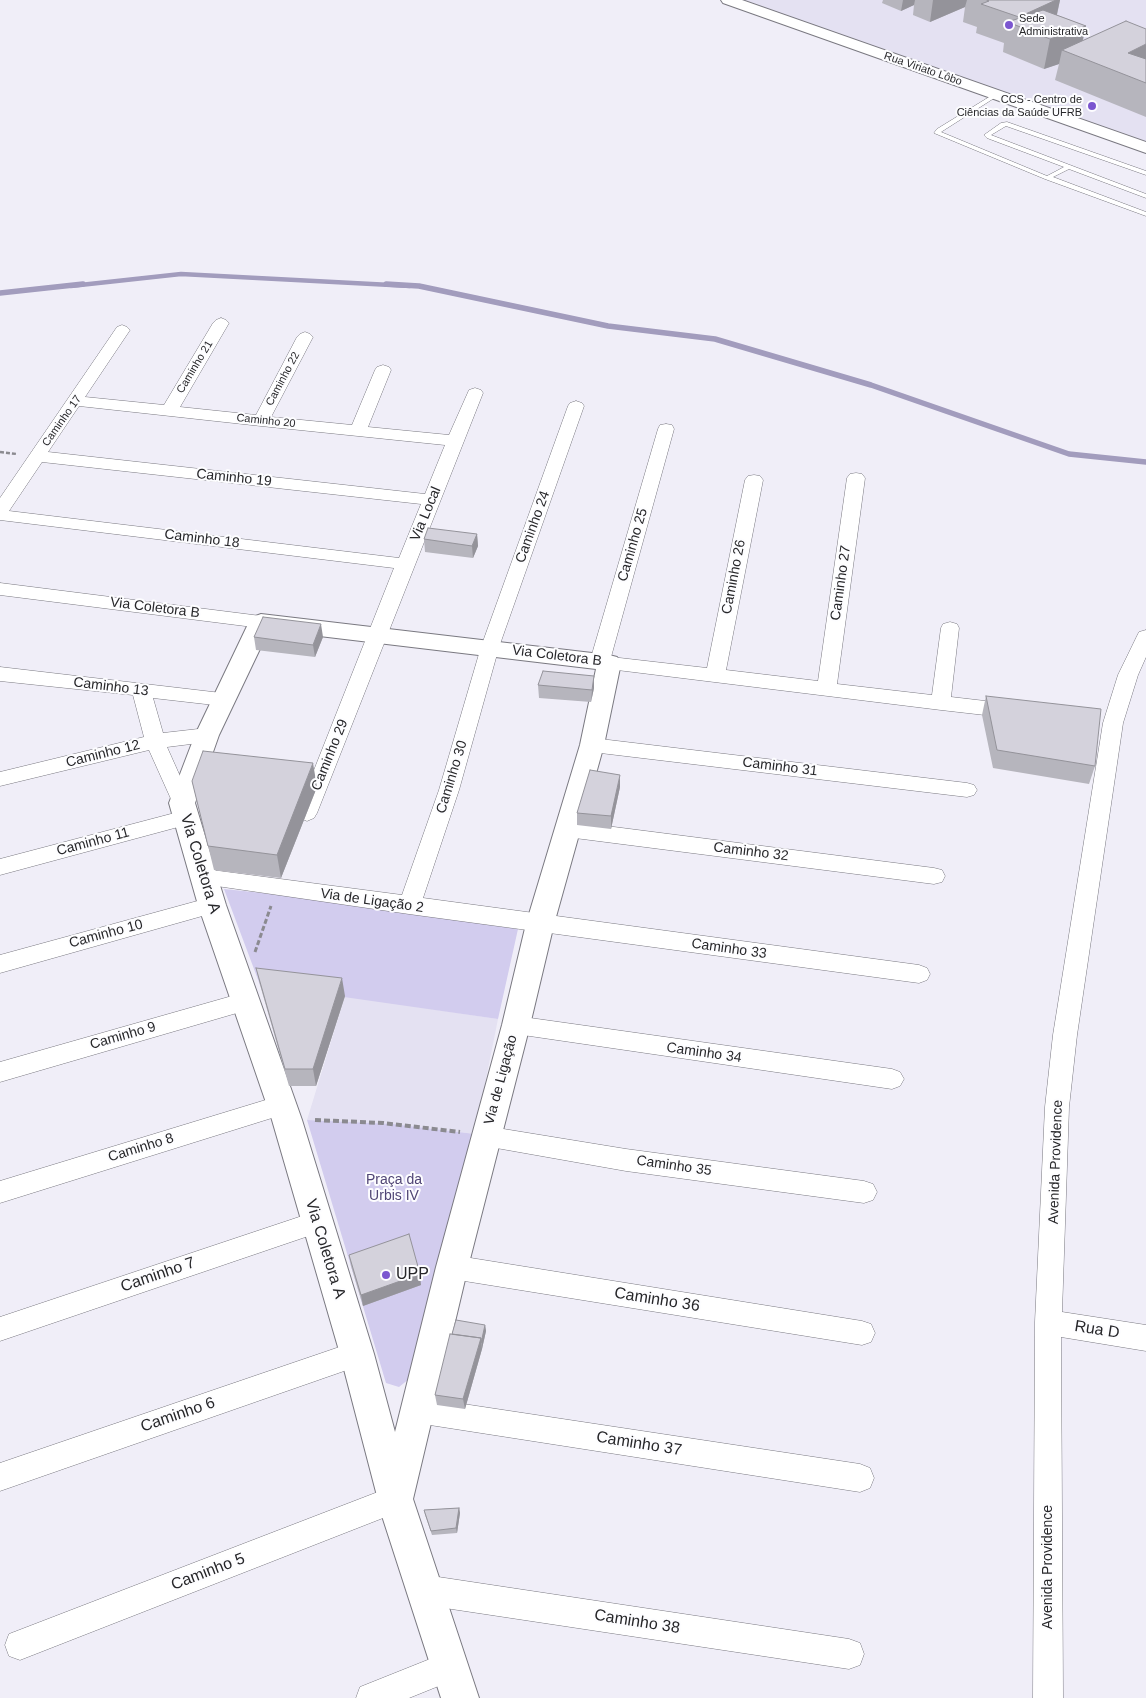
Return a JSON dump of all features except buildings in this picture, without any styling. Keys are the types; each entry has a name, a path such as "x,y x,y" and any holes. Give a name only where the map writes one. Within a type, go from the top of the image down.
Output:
{"street":[{"name":"Rua Viriato Lôbo","path":"728,0 1146,148"},
{"name":"Caminho 21","path":"169,411 221,323"},
{"name":"Caminho 17","path":"0,511 76,401 122,330"},
{"name":"Caminho 22","path":"261,421 305,337"},
{"path":"358,431 383,370"},
{"name":"Via Local","path":"377,635 476,393"},
{"name":"Caminho 20","path":"76,401 456,441"},
{"name":"Caminho 24","path":"490,647 576,406"},
{"name":"Caminho 25","path":"604,662 666,429"},
{"name":"Caminho 19","path":"37,456 432,500"},
{"name":"Caminho 27","path":"827,689 856,478"},
{"name":"Caminho 26","path":"714,675 754,480"},
{"name":"Caminho 18","path":"0,515 405,564"},
{"name":"Via Coletora B","path":"0,589 1027,713"},
{"name":"Via Coletora A","path":"184,810 207,735 261,622"},
{"path":"941,703 950,628"},
{"name":"Caminho 29","path":"299,833 377,635"},
{"name":"Avenida Providence","path":"1048,1698 1048,1322 1057,1107 1104,722 1146,636"},
{"name":"Caminho 30","path":"409,906 449,790 490,647"},
{"name":"Via de Ligação","path":"396,1499 452,1267 485,1136 516,1025 540,924 592,744 604,662"},
{"name":"Caminho 13","path":"0,674 223,699"},
{"name":"Via Coletora A","path":"141,690 155,741 184,810 212,905 284,1113 357,1354 396,1499 455,1682"},
{"name":"Caminho 12","path":"0,779 155,741 207,735"},
{"name":"Caminho 31","path":"592,744 967,790"},
{"name":"Caminho 11","path":"0,867 184,810"},
{"name":"Caminho 32","path":"567,829 934,876"},
{"name":"Via de Ligação 2","path":"204,877 281,878 409,906 540,924"},
{"name":"Caminho 10","path":"0,964 212,905"},
{"name":"Caminho 33","path":"540,924 919,974"},
{"name":"Caminho 9","path":"0,1072 244,994"},
{"name":"Caminho 34","path":"516,1025 892,1079"},
{"name":"Caminho 8","path":"0,1192 284,1113"},
{"name":"Caminho 35","path":"485,1136 626,1160 864,1192"},
{"name":"Caminho 7","path":"0,1329 317,1222"},
{"name":"Caminho 36","path":"452,1267 862,1333"},
{"name":"Rua D","path":"1048,1322 1146,1338"},
{"name":"Caminho 6","path":"0,1477 357,1354"},
{"name":"Caminho 37","path":"417,1410 860,1478"},
{"name":"Caminho 5","path":"20,1645 396,1499"},
{"name":"Caminho 38","path":"424,1590 849,1654"},
{"path":"371,1698 455,1682"}],"lane":[{"path":"996,95 937,133 1146,214"},
{"path":"1146,173 1007,124 1003,124 987,135 989,138 1146,196"},
{"path":"1049,178 1069,167"}],"path":[{"path":"244,994 281,878"},
{"path":"284,1113 485,1136"}],"shaded area":[{"name":"CCS - Centro de Ciências da Saúde UFRB","path":"733,0 1146,0 1146,144"},
{"path":"345,996 498,1019 475,1134 393,1124 307,1120"}],"green space":[{"path":"224,889 301,897 518,929 498,1019 260,985"},
{"name":"Praça da Urbis IV","path":"307,1120 393,1124 475,1134 409,1379 399,1387 386,1383"}],"waterway":[{"path":"71,286 181,274 410,286"},
{"path":"0,293 83,284"},
{"path":"386,284 419,286 608,326 715,339 871,385 1069,454 1146,462"}],"place":[{"name":"Sede Administrativa","path":"1009,25"},
{"name":"CCS - Centro de Ciências da Saúde UFRB","path":"1092,106"},
{"name":"UPP","path":"386,1275"}]}
